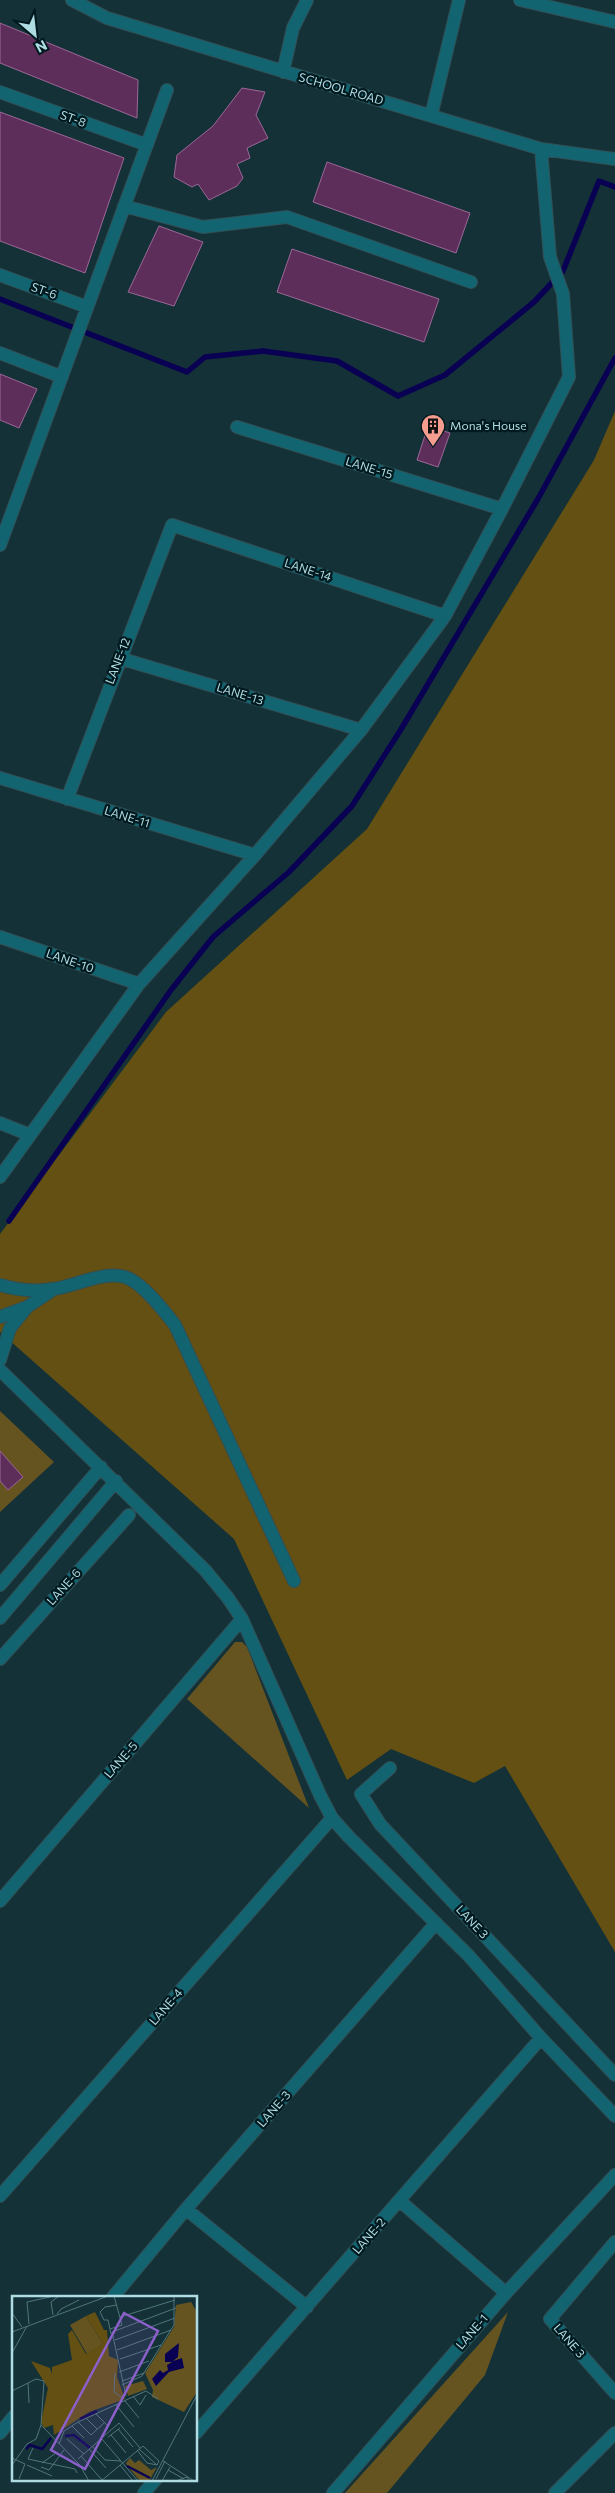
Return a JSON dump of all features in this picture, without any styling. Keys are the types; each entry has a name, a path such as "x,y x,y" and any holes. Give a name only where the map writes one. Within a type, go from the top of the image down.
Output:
{"street":[{"name":"SCHOOL ROAD","path":"72,0 107,18 431,116 541,148 614,159"},
{"path":"282,72 293,28 307,0"},
{"path":"431,116 459,0"},
{"path":"522,0 615,22"},
{"path":"0,545 167,90"},
{"name":"ST-8","path":"0,92 146,145"},
{"path":"0,1176 139,984 255,855 361,730 445,616 502,508 569,377 563,294 550,257 541,148"},
{"path":"124,206 203,227 287,218 471,282"},
{"name":"ST-6","path":"0,275 87,307"},
{"path":"0,353 62,377"},
{"name":"LANE-15","path":"237,427 502,508"},
{"name":"LANE-14","path":"172,525 445,616"},
{"name":"LANE-12","path":"67,799 119,658 172,525"},
{"name":"LANE-13","path":"119,658 361,730"},
{"name":"LANE-11","path":"0,778 255,855"},
{"name":"LANE-10","path":"0,937 139,984"},
{"path":"0,1123 30,1135"},
{"path":"0,1285 27,1290 54,1289 95,1278 126,1278 156,1300 175,1325 294,1581"},
{"path":"0,1317 27,1307 54,1289"},
{"path":"0,1360 10,1328 27,1307"},
{"path":"0,1370 116,1481 205,1570 242,1619 332,1818 469,1956 541,2038 615,2116"},
{"path":"0,1585 101,1467"},
{"path":"0,1618 116,1481"},
{"name":"LANE-6","path":"0,1658 129,1516"},
{"name":"LANE-5","path":"0,1901 242,1619"},
{"name":"LANE 3","path":"390,1768 361,1794 380,1824 615,2075"},
{"name":"LANE-4","path":"0,2196 332,1818"},
{"name":"LANE-3","path":"114,2296 186,2209 436,1924"},
{"name":"LANE-2","path":"198,2431 541,2038"},
{"name":"LANE-1","path":"333,2493 506,2293 615,2175"},
{"path":"400,2201 506,2293"},
{"path":"186,2209 307,2307"},
{"name":"LANE 3","path":"615,2242 550,2319 615,2393"},
{"path":"0,2433 12,2418"},
{"path":"555,2493 615,2433"},
{"path":"144,2493 155,2480"}],"shaded area":[{"path":"615,411 615,1952 505,1766 474,1783 391,1749 347,1780 234,1539 0,1332 0,1234 166,1012 367,829 594,460"},
{"path":"0,1411 54,1462 0,1512"},
{"path":"235,1642 242,1642 247,1647 309,1808 187,1699"},
{"path":"508,2312 485,2375 387,2493 345,2493"}],"building":[{"path":"0,23 138,80 137,118 0,63"},
{"path":"242,88 265,92 256,115 268,138 247,148 250,158 237,164 243,178 237,186 209,200 198,184 192,187 174,177 177,155 213,126"},
{"path":"0,112 124,158 85,273 0,241"},
{"path":"327,162 470,213 456,253 313,202"},
{"path":"159,226 203,242 174,306 128,292"},
{"path":"292,249 439,299 424,342 277,292"},
{"path":"0,374 37,389 19,428 0,420"},
{"name":"Mona's House","path":"428,426 450,433 438,467 417,460"},
{"path":"0,1451 23,1477 8,1490 0,1481"}],"waterway":[{"path":"0,299 187,372 205,357 263,351 337,361 398,396 445,375 534,302 563,271 599,181 615,187"},
{"path":"9,1221 171,990 213,937 289,872 352,806 400,731 539,497 615,358"}],"place":[{"name":"Mona's House","path":"433,447"}]}
